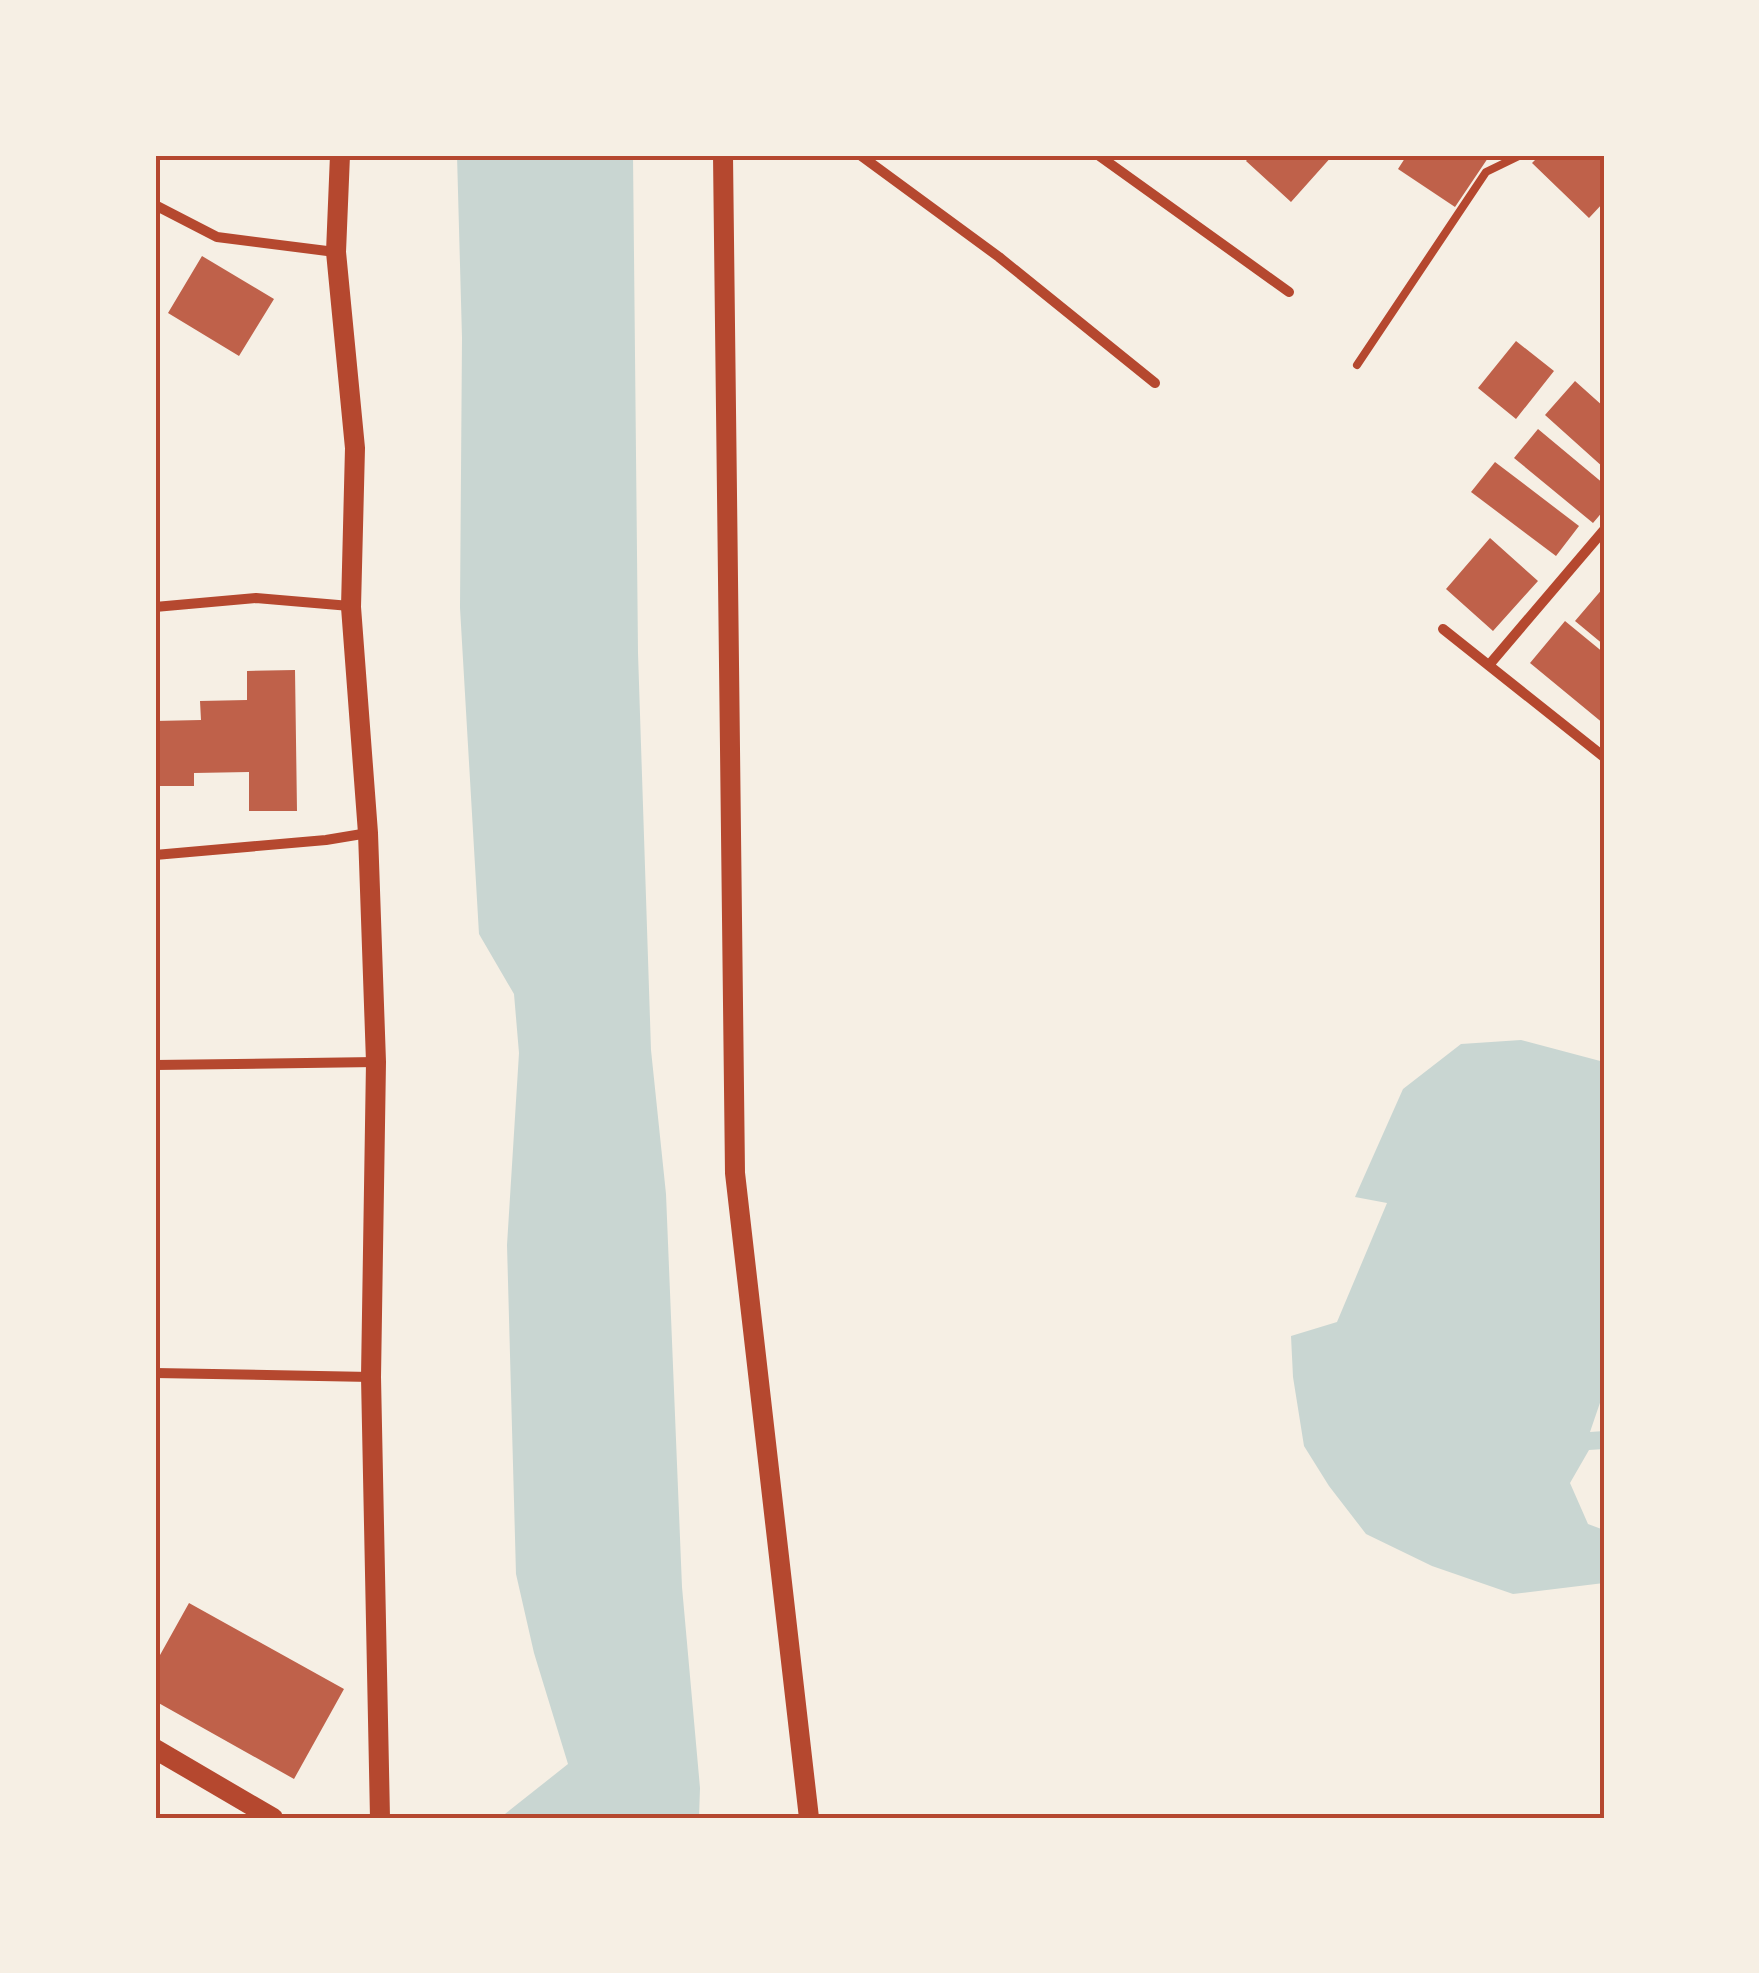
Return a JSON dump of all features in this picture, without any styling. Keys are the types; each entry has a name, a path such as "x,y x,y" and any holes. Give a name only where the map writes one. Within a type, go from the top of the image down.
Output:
{"main road":[{"path":"340,155 336,252 355,448 351,606 368,832 376,1062 370,1378 380,1818"},
{"path":"723,155 736,1173 809,1818"},
{"path":"155,1749 274,1818"}],"street":[{"path":"860,155 999,257 1155,383"},
{"path":"1098,155 1289,292"},
{"path":"155,205 217,237 336,252"},
{"path":"1489,665 1604,530"},
{"path":"155,607 256,598 351,606"},
{"path":"1443,629 1604,757"},
{"path":"155,855 326,840 368,832"},
{"path":"155,1065 376,1062"},
{"path":"155,1372 370,1378"}],"lane":[{"path":"1357,364 1486,172 1521,155"}],"shaded area":[{"path":"457,155 633,155 638,653 651,1050 666,1194 682,1587 700,1788 699,1818 506,1818 505,1814 568,1764 534,1653 516,1574 507,1245 519,1053 514,994 479,934 460,608 462,338"},
{"path":"1521,1040 1604,1062 1604,1391 1590,1432 1604,1431 1604,1449 1589,1450 1570,1483 1588,1524 1604,1530 1604,1583 1513,1594 1432,1566 1366,1534 1304,1446 1291,1336 1337,1322 1387,1203 1355,1197 1403,1089 1461,1044"}],"building":[{"path":"1251,155 1333,155 1291,202 1246,161"},
{"path":"1407,155 1490,155 1455,207 1398,169"},
{"path":"1540,155 1604,155 1604,202 1589,218 1532,163"},
{"path":"202,256 274,299 239,356 168,313"},
{"path":"1516,341 1554,371 1516,419 1478,388"},
{"path":"1575,381 1604,407 1604,468 1545,415"},
{"path":"1538,429 1604,484 1604,510 1593,523 1514,458"},
{"path":"1495,462 1579,526 1556,556 1471,492"},
{"path":"1490,538 1538,581 1493,631 1446,589"},
{"path":"1604,587 1604,645 1575,621"},
{"path":"1565,621 1604,653 1604,724 1530,663"},
{"path":"295,670 297,811 249,811 249,772 194,773 194,786 155,786 155,721 201,720 200,701 247,700 247,671"},
{"path":"189,1603 344,1689 294,1779 155,1701 155,1664"}]}
